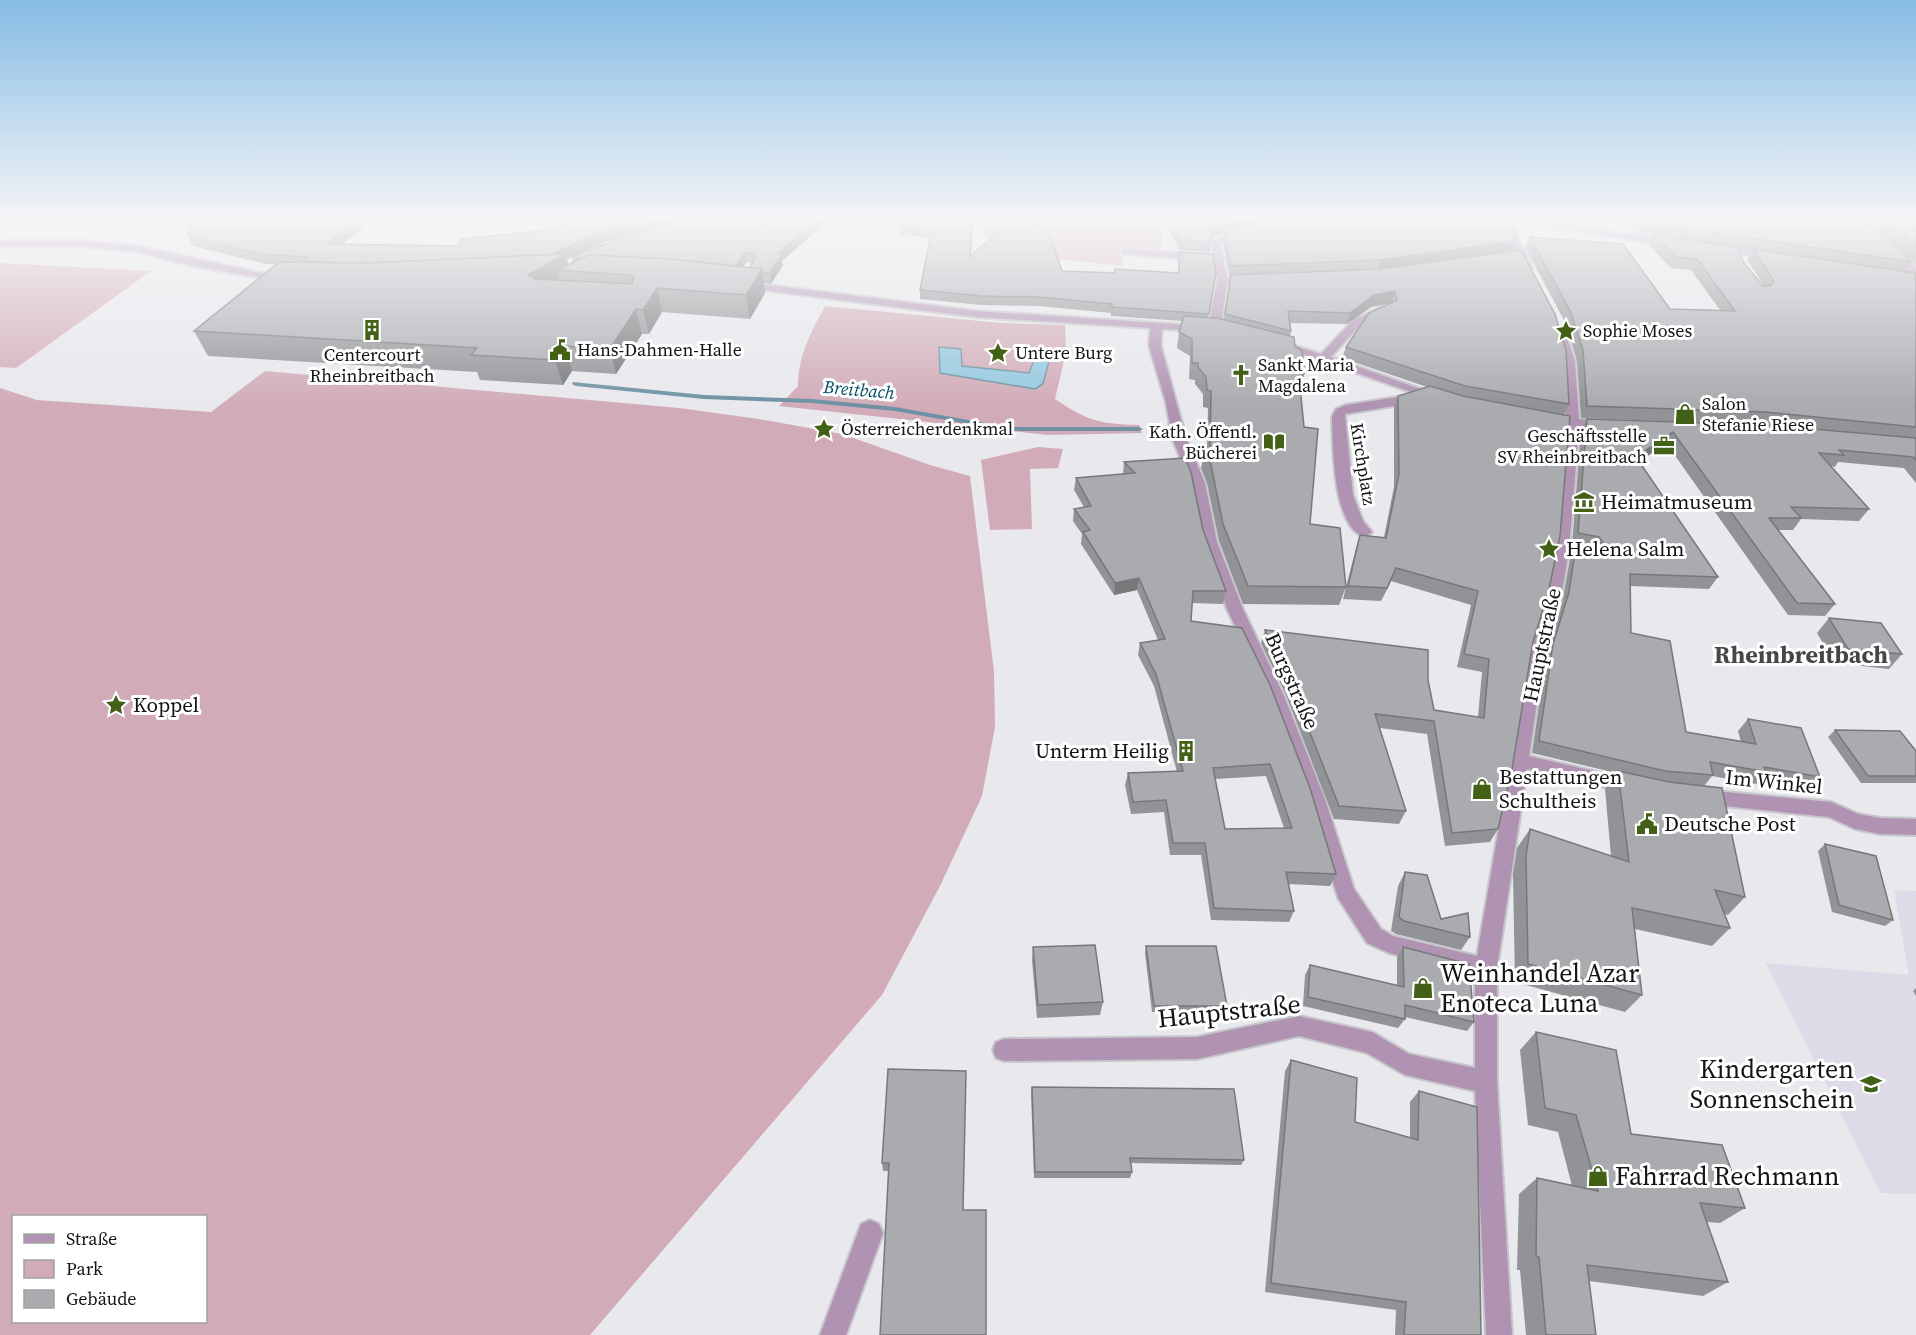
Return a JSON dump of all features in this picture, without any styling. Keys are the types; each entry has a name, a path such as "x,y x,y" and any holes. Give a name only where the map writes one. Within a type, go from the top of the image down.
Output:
{"street":[{"path":"740,281 976,314 1220,330 1222,281"},
{"path":"1912,281 1916,298"},
{"path":"1323,359 1357,322 1388,307"},
{"name":"Burgstraße","path":"1156,325 1155,346 1172,403 1179,438 1198,483 1210,542 1234,609 1276,696 1316,799 1336,856 1345,892 1354,910 1374,936 1389,944 1486,968"},
{"name":"Hauptstraße","path":"1499,1335 1486,1082 1486,968 1521,761 1536,656 1570,551 1573,424 1569,362 1558,325"},
{"path":"1275,343 1449,401"},
{"name":"Kirchplatz","path":"1365,532 1356,525 1344,486 1338,417 1340,412 1350,408 1412,400 1422,393"},
{"path":"1531,417 1573,424 1619,426"},
{"path":"1521,761 1655,792"},
{"name":"Im Winkel","path":"1690,796 1831,810 1855,821 1880,826 1916,827"},
{"name":"Hauptstraße","path":"1004,1050 1197,1048 1299,1026 1372,1043 1405,1064 1486,1082"},
{"path":"833,1335 870,1233"}],"shaded area":[{"name":"Kindergarten Sonnenschein","path":"1894,890 1916,891 1916,1194 1880,1193 1766,963 1909,975"}],"green space":[{"path":"0,281 137,281 16,368 0,367"},
{"path":"825,306 1001,323 1065,325 1066,352 1055,399 1094,420 1139,425 1142,433 1048,435 779,406 798,386 803,354","holes":["961,349 962,366 1029,373 1034,360 1031,356 1050,357 1035,389 941,373"]},
{"path":"265,371 679,408 759,419 842,434 930,465 970,476 994,672 995,727 982,796 940,886 882,995 590,1335 0,1335 0,388 37,400 211,412"},
{"path":"1038,447 1063,449 1058,468 1030,469 1032,529 990,530 981,460"}],"water":[{"path":"939,347 961,349 962,366 1029,373 1034,360 1030,356 1050,357 1043,384 1035,389 940,373"}],"building":[{"path":"255,281 580,281 632,284 633,281 754,281 746,295 657,288 643,310 636,309 610,349 565,346 555,360 471,355 477,348 194,331"},
{"path":"922,281 1214,281 1209,314 1112,307 1112,304 1039,297 981,296 920,290"},
{"path":"1230,281 1538,281 1555,314 1566,350 1569,404 1465,386 1346,347 1369,313 1397,300 1395,291 1374,295 1350,313 1288,311 1291,331 1225,314"},
{"path":"1554,281 1650,281 1670,309 1735,311 1713,281 1759,281 1763,286 1771,286 1774,281 1916,281 1916,427 1765,412 1587,406 1583,350 1571,313"},
{"path":"1184,316 1217,318 1294,337 1295,346 1302,351 1305,372 1299,376 1304,427 1318,429 1310,524 1340,528 1346,587 1248,586 1223,524 1211,465 1205,451 1210,450 1211,391 1207,390 1206,377 1198,367 1198,363 1192,363 1192,339 1179,332"},
{"path":"1430,386 1463,396 1570,416 1560,536 1549,589 1533,642 1512,769 1498,829 1452,833 1434,721 1375,714 1406,811 1339,806 1290,682 1265,630 1428,650 1428,680 1434,710 1484,718 1489,659 1464,654 1478,591 1396,568 1387,588 1348,586 1360,535 1386,538 1399,474 1398,396"},
{"path":"1587,419 1765,425 1916,438 1916,460 1913,457 1839,450 1844,455 1819,453 1869,509 1791,507 1801,518 1769,518 1835,604 1797,603 1673,432 1636,457 1718,577 1630,574 1631,633 1670,641 1686,732 1756,744 1748,719 1801,728 1820,777 1764,767 1766,772 1710,762 1713,775 1665,771 1539,741 1553,644 1569,592 1576,546 1593,549 1603,542 1599,537 1578,533"},
{"path":"1185,458 1191,472 1203,530 1226,591 1193,591 1191,621 1242,628 1270,685 1310,788 1336,874 1286,872 1294,911 1214,908 1205,843 1173,843 1166,800 1133,802 1128,773 1183,771 1156,674 1140,643 1165,639 1139,578 1115,583 1083,532 1090,530 1074,509 1091,506 1076,478 1135,473 1124,462","holes":["1270,764 1292,828 1225,829 1213,768"]},
{"path":"1829,618 1881,623 1902,654 1848,649"},
{"path":"1835,730 1900,731 1916,751 1916,776 1868,776"},
{"path":"1618,771 1669,782 1722,788 1745,897 1715,890 1730,928 1632,908 1642,995 1528,964 1526,856 1530,829 1629,862"},
{"path":"1825,844 1876,856 1893,920 1839,905"},
{"path":"1405,872 1427,875 1441,919 1468,913 1470,937 1404,921 1399,917"},
{"path":"1095,945 1103,1002 1038,1005 1033,947"},
{"path":"1146,946 1216,946 1227,1006 1154,1006"},
{"path":"1403,947 1469,964 1474,1022 1405,1005 1405,1019 1308,997 1310,965 1404,987"},
{"path":"1536,1032 1616,1050 1631,1134 1722,1145 1745,1208 1700,1203 1728,1282 1587,1265 1596,1335 1546,1335 1539,1257 1536,1256 1537,1178 1598,1191 1576,1115 1545,1108"},
{"path":"1291,1060 1357,1078 1355,1122 1418,1140 1419,1091 1477,1107 1481,1335 1404,1335 1406,1302 1271,1283"},
{"path":"888,1069 966,1071 963,1210 986,1210 986,1335 880,1335 889,1163 882,1163"},
{"path":"1032,1087 1234,1089 1244,1160 1130,1158 1132,1172 1035,1172"}],"waterway":[{"name":"Breitbach","path":"576,384 704,397 812,401 895,409 1008,429 1139,429"}],"place":[{"name":"Centercourt Rheinbreitbach","path":"372,330"},
{"name":"Sophie Moses","path":"1566,331"},
{"name":"Hans-Dahmen-Halle","path":"560,350"},
{"name":"Untere Burg","path":"998,353"},
{"name":"Sankt Maria Magdalena","path":"1241,375"},
{"name":"Salon Stefanie Riese","path":"1685,414"},
{"name":"Österreicherdenkmal","path":"824,429"},
{"name":"Kath. Öffentl. Bücherei","path":"1274,442"},
{"name":"Geschäftsstelle SV Rheinbreitbach","path":"1664,446"},
{"name":"Heimatmuseum","path":"1584,502"},
{"name":"Helena Salm","path":"1549,549"},
{"name":"Koppel","path":"116,705"},
{"name":"Unterm Heilig","path":"1186,751"},
{"name":"Bestattungen Schultheis","path":"1482,789"},
{"name":"Deutsche Post","path":"1647,824"},
{"name":"Weinhandel Azar Enoteca Luna","path":"1423,988"},
{"name":"Kindergarten Sonnenschein","path":"1871,1084"},
{"name":"Fahrrad Rechmann","path":"1598,1176"}],"district":[{"name":"Rheinbreitbach","path":"1801,655"}]}
